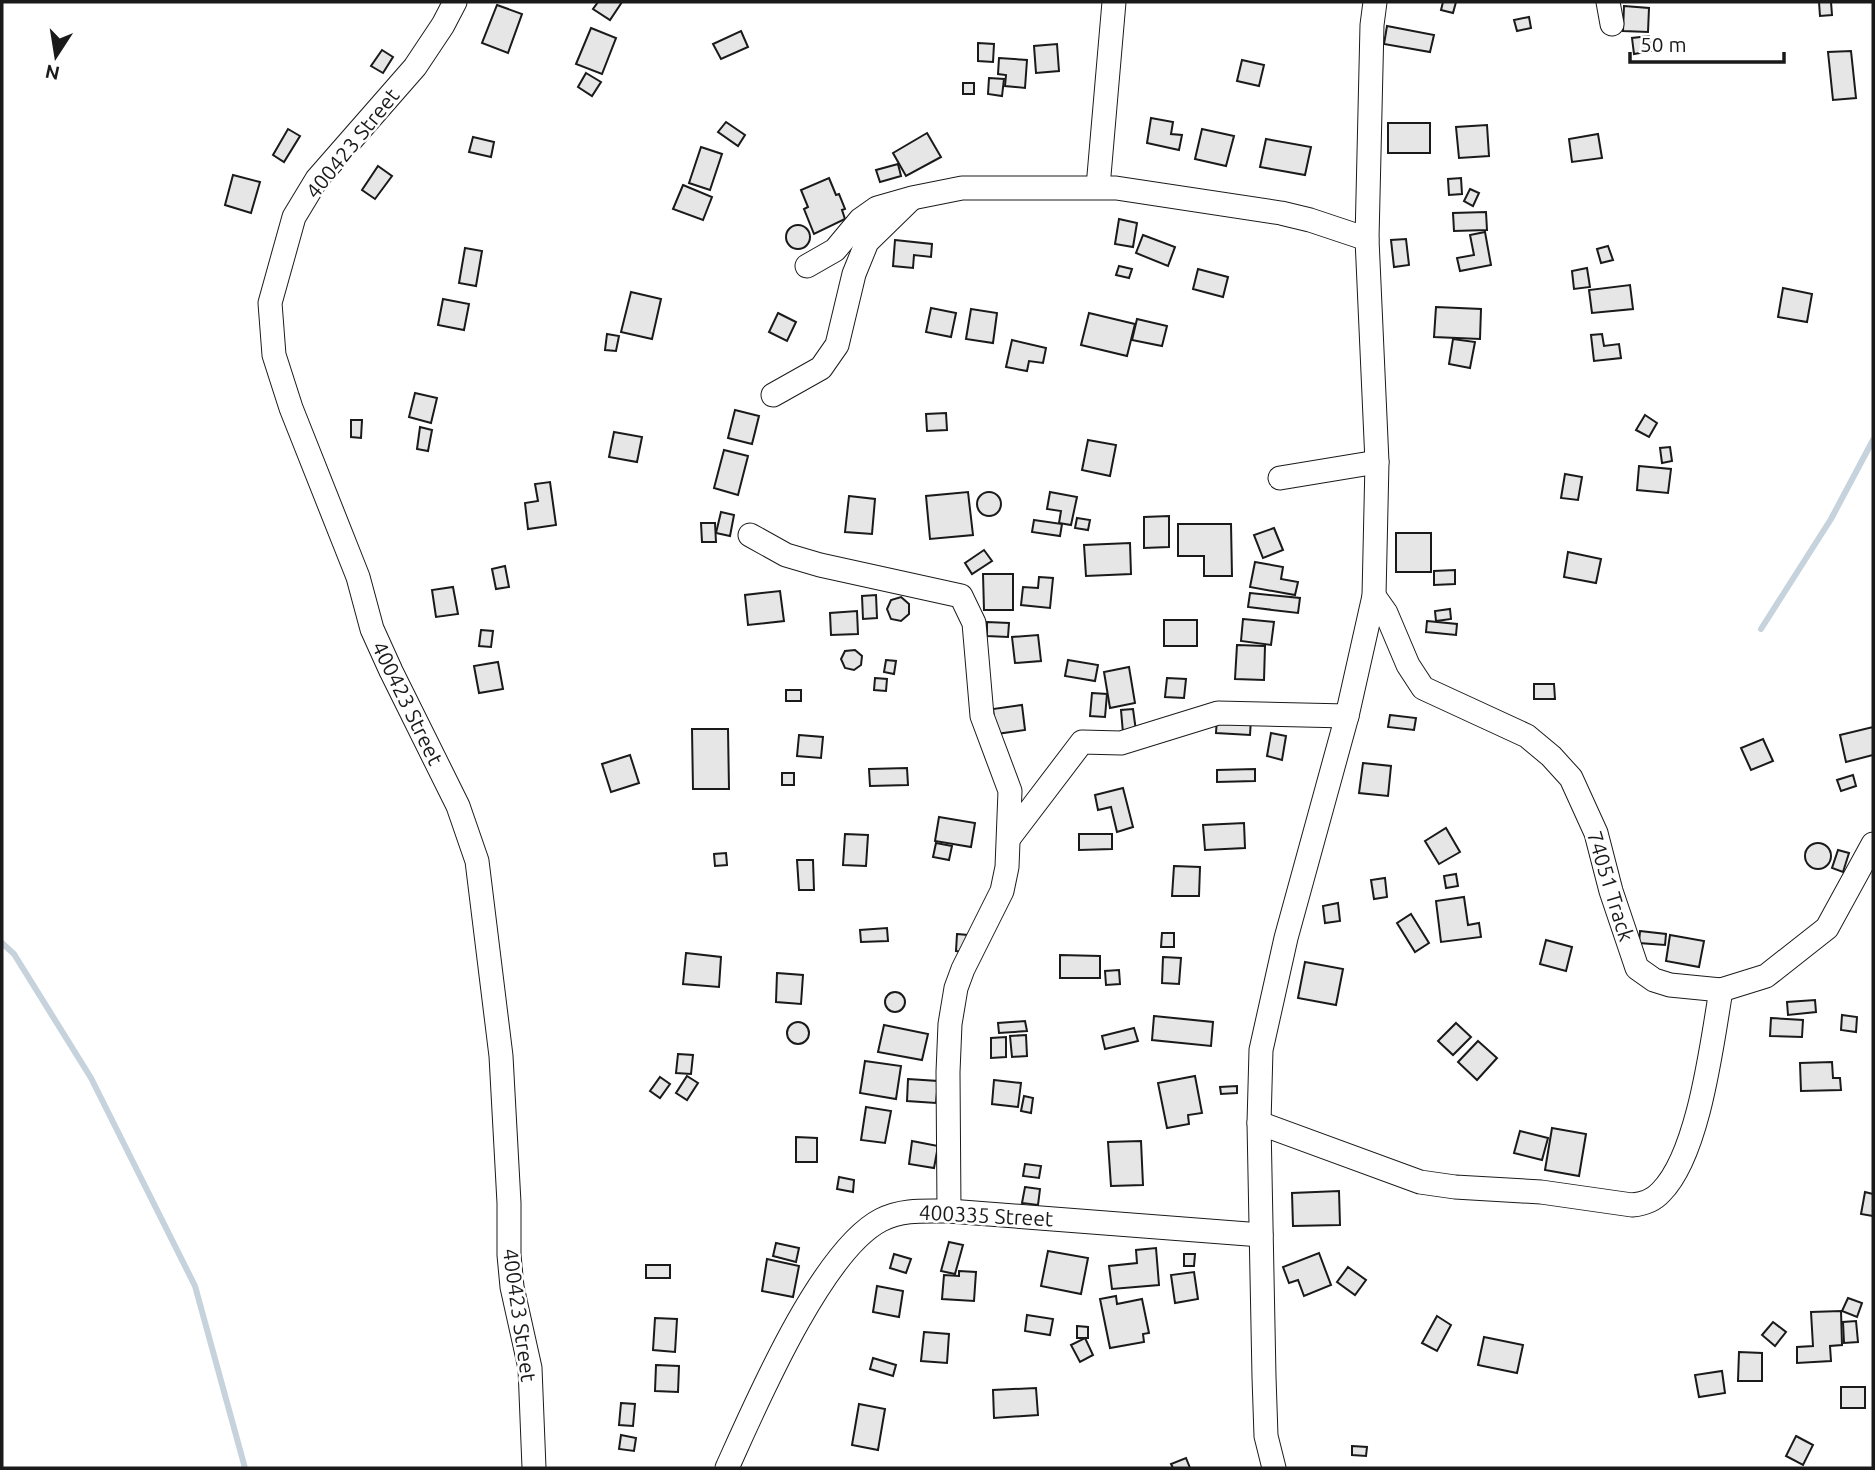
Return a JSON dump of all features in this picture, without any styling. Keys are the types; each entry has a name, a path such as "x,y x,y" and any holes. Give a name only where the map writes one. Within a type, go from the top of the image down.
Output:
{"street":[{"name":"400423 Street","path":"454,2 443,25 415,67 317,179 294,217 270,303 274,355 291,408 358,577 372,629 458,806 477,861 501,1056 509,1255 512,1287 530,1368 534,1468"},
{"path":"1098,187 1114,2"},
{"path":"1274,1468 1266,1436 1259,1123 1261,1050 1286,938 1347,716 1374,596 1377,462 1367,239 1372,25 1375,2"},
{"path":"807,266 835,250 860,220 877,208 962,188 1116,188 1281,213 1367,239"},
{"path":"773,395 821,368 837,345 854,274 867,242 912,198"},
{"path":"1280,478 1377,462"},
{"path":"750,535 786,555 820,565 961,596 974,623 982,716 1010,791 1009,838 1002,891 959,978 950,1024 949,1211"},
{"name":"74051 Track","path":"1374,596 1386,613 1408,665 1423,688 1527,736 1551,756 1571,778 1596,833 1611,891 1637,968 1654,980 1670,985 1721,990 1766,976 1827,929 1873,844"},
{"path":"1009,838 1082,742 1121,743 1218,713 1347,716"},
{"path":"1259,1123 1420,1182 1455,1187 1541,1192 1632,1205 1647,1203 1662,1192 1680,1166 1699,1111 1721,990"},
{"name":"400335 Street","path":"727,1468 759,1397 825,1278 862,1233 881,1220 909,1211 949,1211 1261,1235"}],"building":[{"path":"598,2 622,2 610,20 593,9"},
{"path":"1443,2 1456,2 1453,13 1441,10"},
{"path":"1819,2 1831,2 1832,15 1820,16"},
{"path":"497,5 522,14 508,53 482,43"},
{"path":"1624,6 1649,8 1648,32 1623,31"},
{"path":"1529,17 1531,28 1517,31 1514,20"},
{"path":"1387,26 1434,35 1430,52 1384,44"},
{"path":"591,28 616,38 602,74 576,64"},
{"path":"741,31 748,47 721,59 713,44"},
{"path":"1649,36 1651,51 1634,54 1632,38"},
{"path":"978,43 994,44 993,62 978,61"},
{"path":"1057,44 1059,71 1036,73 1034,46"},
{"path":"382,50 393,57 383,73 371,66"},
{"path":"1851,51 1856,98 1833,100 1828,52"},
{"path":"999,58 1027,60 1025,88 1005,86 1006,75 998,74"},
{"path":"1242,60 1264,65 1259,86 1237,81"},
{"path":"586,73 601,82 592,96 578,87"},
{"path":"989,78 1004,79 1002,96 988,94"},
{"path":"963,83 974,83 974,94 963,94"},
{"path":"1151,118 1173,122 1171,134 1182,135 1179,150 1147,143"},
{"path":"726,122 745,135 738,146 718,132"},
{"path":"1388,123 1430,123 1430,153 1388,153"},
{"path":"1487,125 1489,156 1459,158 1456,127"},
{"path":"288,129 300,136 284,162 273,155"},
{"path":"1202,129 1234,136 1226,166 1195,159"},
{"path":"927,133 941,157 906,176 893,153"},
{"path":"1598,134 1602,158 1572,162 1569,139"},
{"path":"473,137 494,142 491,157 469,152"},
{"path":"1266,139 1311,147 1305,175 1260,167"},
{"path":"701,147 722,154 710,190 689,183"},
{"path":"898,164 901,176 880,182 876,170"},
{"path":"378,166 392,176 375,199 362,190"},
{"path":"233,175 260,182 251,213 225,205"},
{"path":"829,178 845,209 842,210 845,219 814,234 804,209 808,207 801,190"},
{"path":"1461,178 1462,194 1449,195 1448,179"},
{"path":"683,185 712,197 703,220 673,209"},
{"path":"1470,189 1479,193 1473,206 1464,201"},
{"path":"1486,212 1487,230 1454,231 1453,213"},
{"path":"1119,219 1137,223 1133,247 1115,244"},
{"path":"798,225 806,229 810,237 806,245 798,249 790,245 786,237 790,229"},
{"path":"1485,232 1491,265 1460,271 1457,258 1474,255 1470,235"},
{"path":"1143,235 1175,247 1168,266 1136,253"},
{"path":"1406,239 1409,265 1394,267 1391,240"},
{"path":"895,240 932,244 931,257 914,255 913,268 893,266"},
{"path":"1608,246 1613,260 1601,263 1597,249"},
{"path":"465,248 482,251 476,286 459,283"},
{"path":"1119,266 1132,269 1129,278 1116,275"},
{"path":"1587,268 1590,287 1574,289 1572,271"},
{"path":"1198,269 1228,277 1223,297 1193,289"},
{"path":"1630,285 1633,309 1592,313 1589,290"},
{"path":"1783,288 1812,294 1807,322 1778,317"},
{"path":"631,292 661,299 652,339 621,332"},
{"path":"443,299 469,304 464,330 438,325"},
{"path":"1436,307 1481,309 1480,339 1434,337"},
{"path":"931,308 956,313 951,337 926,332"},
{"path":"971,309 997,313 993,343 966,339"},
{"path":"778,313 796,322 787,341 769,332"},
{"path":"1089,313 1135,324 1127,356 1081,345"},
{"path":"1137,319 1167,326 1162,346 1132,340"},
{"path":"607,334 619,336 616,351 605,350"},
{"path":"1602,334 1604,346 1619,344 1621,358 1594,361 1591,335"},
{"path":"1453,339 1475,342 1470,368 1449,364"},
{"path":"1012,340 1046,348 1043,363 1029,361 1027,371 1006,367"},
{"path":"415,393 437,398 431,423 409,417"},
{"path":"735,410 759,416 752,444 728,438"},
{"path":"946,413 947,430 927,431 926,414"},
{"path":"1645,415 1657,423 1649,437 1636,430"},
{"path":"351,420 362,420 361,438 351,437"},
{"path":"420,427 432,430 428,451 417,449"},
{"path":"614,432 642,437 637,462 609,457"},
{"path":"1088,440 1116,445 1110,476 1082,470"},
{"path":"1670,447 1672,461 1662,463 1660,448"},
{"path":"724,450 748,456 738,495 714,488"},
{"path":"1639,466 1671,469 1668,493 1637,490"},
{"path":"1565,474 1582,477 1578,500 1561,498"},
{"path":"550,482 556,525 528,529 525,503 538,501 535,484"},
{"path":"968,492 973,535 930,539 926,496"},
{"path":"989,492 997,496 1001,504 997,512 989,516 981,512 977,504 981,496"},
{"path":"1050,492 1077,497 1071,525 1059,523 1061,511 1047,509"},
{"path":"849,496 875,499 872,534 845,532"},
{"path":"721,512 734,515 730,536 716,533"},
{"path":"1169,516 1169,547 1144,548 1144,517"},
{"path":"1077,518 1090,520 1088,530 1075,528"},
{"path":"1034,520 1062,524 1060,536 1032,532"},
{"path":"701,523 715,523 716,542 702,542"},
{"path":"1178,524 1231,524 1232,576 1204,576 1204,556 1178,556"},
{"path":"1274,528 1283,550 1263,558 1254,535"},
{"path":"1396,533 1431,533 1431,572 1396,572"},
{"path":"1130,543 1131,574 1086,576 1084,545"},
{"path":"984,550 992,561 972,574 965,563"},
{"path":"1568,552 1601,559 1596,583 1564,577"},
{"path":"1255,562 1283,567 1281,579 1298,582 1295,595 1250,587"},
{"path":"505,566 509,587 496,589 492,569"},
{"path":"1455,570 1455,584 1434,585 1434,571"},
{"path":"983,574 1013,574 1013,610 984,610"},
{"path":"1039,577 1053,578 1050,608 1021,605 1023,587 1038,588"},
{"path":"453,587 458,614 436,617 432,590"},
{"path":"780,591 784,621 748,625 745,595"},
{"path":"1250,593 1300,598 1298,613 1248,607"},
{"path":"876,595 877,618 863,619 862,596"},
{"path":"901,597 909,604 909,614 901,621 891,619 887,609 891,600"},
{"path":"1450,609 1451,619 1436,621 1435,611"},
{"path":"857,611 858,634 831,635 830,613"},
{"path":"1243,619 1274,622 1271,645 1241,641"},
{"path":"1164,620 1197,620 1197,646 1164,646"},
{"path":"1427,621 1457,624 1456,635 1426,632"},
{"path":"987,622 1009,623 1008,637 987,636"},
{"path":"481,630 493,631 491,647 479,646"},
{"path":"1038,635 1041,661 1015,663 1012,637"},
{"path":"1237,645 1265,646 1264,680 1235,679"},
{"path":"855,650 862,656 861,665 854,670 845,668 841,659 845,651"},
{"path":"886,660 896,661 894,674 884,672"},
{"path":"1068,660 1098,665 1095,681 1065,676"},
{"path":"498,662 503,689 479,693 474,666"},
{"path":"1129,667 1135,703 1110,708 1104,672"},
{"path":"875,678 887,679 886,691 874,690"},
{"path":"1167,678 1186,679 1184,698 1165,697"},
{"path":"1534,684 1554,684 1555,699 1534,699"},
{"path":"786,690 801,690 801,701 786,701"},
{"path":"1092,693 1107,694 1105,717 1090,716"},
{"path":"1022,705 1025,730 996,734 993,709"},
{"path":"1133,709 1136,731 1123,733 1121,710"},
{"path":"1390,715 1416,718 1414,730 1388,727"},
{"path":"1217,717 1251,719 1250,735 1216,733"},
{"path":"1873,727 1873,755 1846,762 1840,735"},
{"path":"692,729 728,729 729,789 693,789"},
{"path":"1271,733 1286,736 1282,760 1267,756"},
{"path":"799,735 823,737 821,758 797,756"},
{"path":"1763,739 1773,761 1751,770 1741,748"},
{"path":"630,755 639,783 611,792 602,764"},
{"path":"1363,763 1391,766 1388,796 1359,793"},
{"path":"907,768 908,785 870,786 869,769"},
{"path":"1255,769 1255,781 1217,782 1217,770"},
{"path":"782,773 794,773 794,785 782,785"},
{"path":"1853,775 1856,786 1841,791 1837,780"},
{"path":"1123,788 1133,827 1117,832 1111,807 1098,810 1095,795"},
{"path":"939,817 975,823 971,847 935,841"},
{"path":"1244,823 1245,848 1205,850 1203,825"},
{"path":"1446,828 1460,852 1439,864 1425,841"},
{"path":"845,834 868,835 866,866 843,865"},
{"path":"1079,834 1112,834 1112,849 1079,850"},
{"path":"936,843 952,846 949,860 933,857"},
{"path":"1818,843 1827,847 1831,856 1827,865 1818,869 1809,865 1805,856 1809,847"},
{"path":"1838,850 1849,853 1843,872 1832,868"},
{"path":"726,853 727,865 715,866 714,854"},
{"path":"797,860 813,860 814,890 799,890"},
{"path":"1174,866 1200,867 1199,896 1172,896"},
{"path":"1456,874 1458,886 1446,888 1444,876"},
{"path":"1385,878 1387,897 1374,899 1371,880"},
{"path":"1464,897 1468,925 1479,923 1481,937 1441,942 1436,901"},
{"path":"1338,903 1340,921 1325,923 1323,906"},
{"path":"1411,914 1429,943 1415,952 1397,923"},
{"path":"887,928 888,941 861,942 860,930"},
{"path":"1640,931 1666,934 1665,945 1639,943"},
{"path":"1162,933 1174,933 1174,947 1161,947"},
{"path":"957,934 968,935 966,952 956,951"},
{"path":"1670,935 1704,941 1699,967 1666,961"},
{"path":"1546,940 1572,947 1566,971 1540,964"},
{"path":"686,953 721,957 719,987 683,984"},
{"path":"1060,955 1100,956 1100,978 1060,978"},
{"path":"1163,957 1181,958 1179,984 1162,983"},
{"path":"1305,962 1343,969 1336,1005 1298,998"},
{"path":"1119,970 1120,984 1106,985 1105,971"},
{"path":"777,973 803,975 801,1004 776,1002"},
{"path":"895,992 902,995 905,1002 902,1009 895,1012 888,1009 885,1002 888,995"},
{"path":"1815,1000 1816,1012 1788,1015 1787,1002"},
{"path":"1842,1015 1857,1017 1856,1032 1841,1030"},
{"path":"1154,1016 1213,1022 1211,1046 1152,1040"},
{"path":"1771,1018 1803,1020 1802,1037 1770,1036"},
{"path":"1025,1021 1027,1031 999,1033 998,1023"},
{"path":"798,1022 806,1025 809,1033 806,1041 798,1044 790,1041 787,1033 790,1025"},
{"path":"1456,1023 1471,1037 1453,1055 1438,1041"},
{"path":"884,1025 928,1034 922,1060 878,1052"},
{"path":"1134,1028 1138,1041 1105,1049 1102,1036"},
{"path":"1026,1035 1027,1056 1012,1057 1010,1036"},
{"path":"1006,1037 1006,1057 991,1058 991,1038"},
{"path":"1478,1041 1497,1058 1477,1080 1458,1062"},
{"path":"678,1054 693,1055 691,1074 676,1073"},
{"path":"865,1061 901,1066 896,1099 860,1093"},
{"path":"1832,1062 1833,1078 1840,1078 1841,1090 1801,1091 1800,1063"},
{"path":"687,1076 698,1083 687,1100 676,1093"},
{"path":"1195,1076 1202,1113 1188,1115 1189,1124 1167,1128 1158,1083"},
{"path":"660,1077 670,1084 660,1098 650,1091"},
{"path":"908,1079 938,1081 936,1103 907,1101"},
{"path":"994,1080 1021,1083 1018,1107 992,1104"},
{"path":"1237,1086 1237,1093 1221,1094 1220,1087"},
{"path":"1024,1096 1033,1098 1031,1113 1021,1111"},
{"path":"866,1107 891,1111 885,1143 861,1140"},
{"path":"1552,1128 1586,1134 1579,1176 1545,1170"},
{"path":"1520,1131 1548,1138 1542,1160 1514,1153"},
{"path":"796,1137 817,1138 817,1162 796,1162"},
{"path":"912,1141 938,1146 934,1168 909,1164"},
{"path":"1141,1141 1143,1185 1111,1186 1108,1142"},
{"path":"1025,1164 1041,1166 1039,1178 1023,1176"},
{"path":"839,1177 854,1180 853,1192 837,1189"},
{"path":"1025,1187 1040,1189 1038,1205 1022,1203"},
{"path":"1339,1191 1340,1225 1293,1226 1292,1193"},
{"path":"1865,1192 1873,1194 1873,1216 1861,1214"},
{"path":"949,1242 963,1245 955,1274 941,1271"},
{"path":"776,1243 799,1248 796,1262 773,1256"},
{"path":"1156,1248 1159,1285 1112,1289 1109,1266 1137,1263 1136,1250"},
{"path":"1048,1251 1088,1258 1081,1294 1041,1286"},
{"path":"1319,1253 1331,1285 1304,1296 1298,1280 1289,1283 1283,1267"},
{"path":"894,1254 911,1259 906,1273 890,1268"},
{"path":"1184,1254 1195,1254 1194,1266 1184,1266"},
{"path":"767,1259 799,1266 793,1297 762,1291"},
{"path":"646,1265 670,1265 670,1278 646,1278"},
{"path":"1348,1267 1366,1280 1355,1295 1337,1282"},
{"path":"959,1271 976,1272 974,1301 942,1299 944,1275 959,1276"},
{"path":"1194,1272 1198,1299 1175,1303 1171,1275"},
{"path":"877,1286 903,1291 899,1317 873,1312"},
{"path":"1116,1296 1117,1304 1142,1299 1149,1333 1143,1334 1144,1342 1110,1348 1100,1299"},
{"path":"1848,1298 1862,1303 1857,1317 1842,1311"},
{"path":"1841,1311 1842,1345 1830,1346 1831,1361 1797,1363 1797,1347 1813,1346 1811,1312"},
{"path":"1027,1315 1053,1319 1050,1335 1025,1331"},
{"path":"1437,1316 1451,1325 1437,1351 1422,1343"},
{"path":"655,1318 677,1319 675,1352 653,1350"},
{"path":"1856,1321 1858,1342 1844,1343 1843,1322"},
{"path":"1773,1322 1786,1332 1775,1346 1762,1335"},
{"path":"1077,1326 1088,1327 1088,1338 1077,1338"},
{"path":"924,1332 949,1334 947,1363 921,1361"},
{"path":"1484,1337 1523,1345 1517,1373 1478,1365"},
{"path":"1085,1338 1093,1355 1080,1362 1071,1345"},
{"path":"1739,1352 1762,1353 1762,1381 1738,1381"},
{"path":"873,1358 896,1365 893,1376 870,1369"},
{"path":"656,1365 679,1366 678,1392 655,1391"},
{"path":"1722,1371 1725,1393 1699,1397 1695,1375"},
{"path":"1841,1387 1865,1387 1865,1408 1841,1408"},
{"path":"1036,1388 1038,1415 994,1418 993,1390"},
{"path":"621,1403 635,1404 633,1426 619,1425"},
{"path":"859,1404 885,1409 878,1450 852,1445"},
{"path":"621,1435 636,1438 634,1451 619,1449"},
{"path":"1796,1436 1813,1445 1803,1465 1786,1456"},
{"path":"1352,1446 1367,1447 1366,1456 1352,1455"},
{"path":"1186,1458 1190,1468 1173,1468 1171,1464"}],"waterway":[{"path":"1761,629 1831,519 1873,440"},
{"path":"2,943 14,954 91,1078 195,1286 245,1468"}]}
